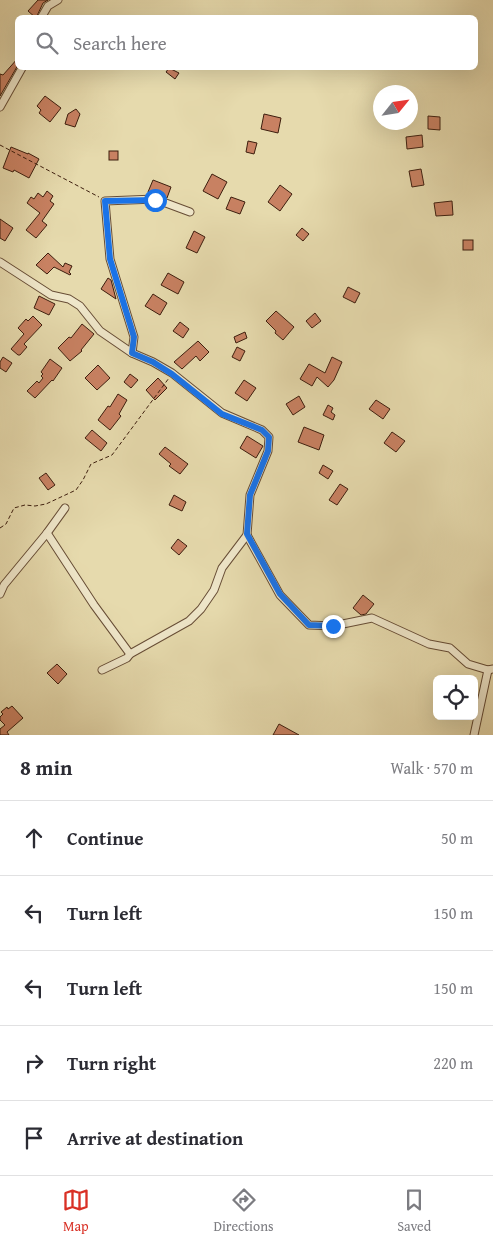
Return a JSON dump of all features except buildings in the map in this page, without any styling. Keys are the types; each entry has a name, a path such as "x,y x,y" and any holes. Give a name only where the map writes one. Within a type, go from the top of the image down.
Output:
{"street":[{"path":"43,15 48,6 58,0"},
{"path":"0,107 21,70"},
{"path":"132,353 134,337 110,259 105,201 155,200 190,212"},
{"path":"0,262 51,295 69,299 80,306 100,331 132,353 153,362 172,374 222,414 262,430 269,437 268,451 250,495 247,534 222,568 214,590 201,610 189,621 130,654 127,658 102,670"},
{"path":"0,594 4,585 65,508"},
{"path":"47,533 94,605 130,654"},
{"path":"247,534 280,594 309,625 333,626 372,618 428,644 450,648 468,664 490,670 474,735"}],"path":[{"path":"0,145 105,201"},
{"path":"0,528 6,524 14,508 25,505 46,504 76,490 91,464 112,455 172,374"}],"route":[{"path":"155,200 105,201 110,259 134,337 132,353 153,362 172,374 222,414 262,430 269,437 268,451 250,495 247,534 280,594 309,625 333,626"}]}
